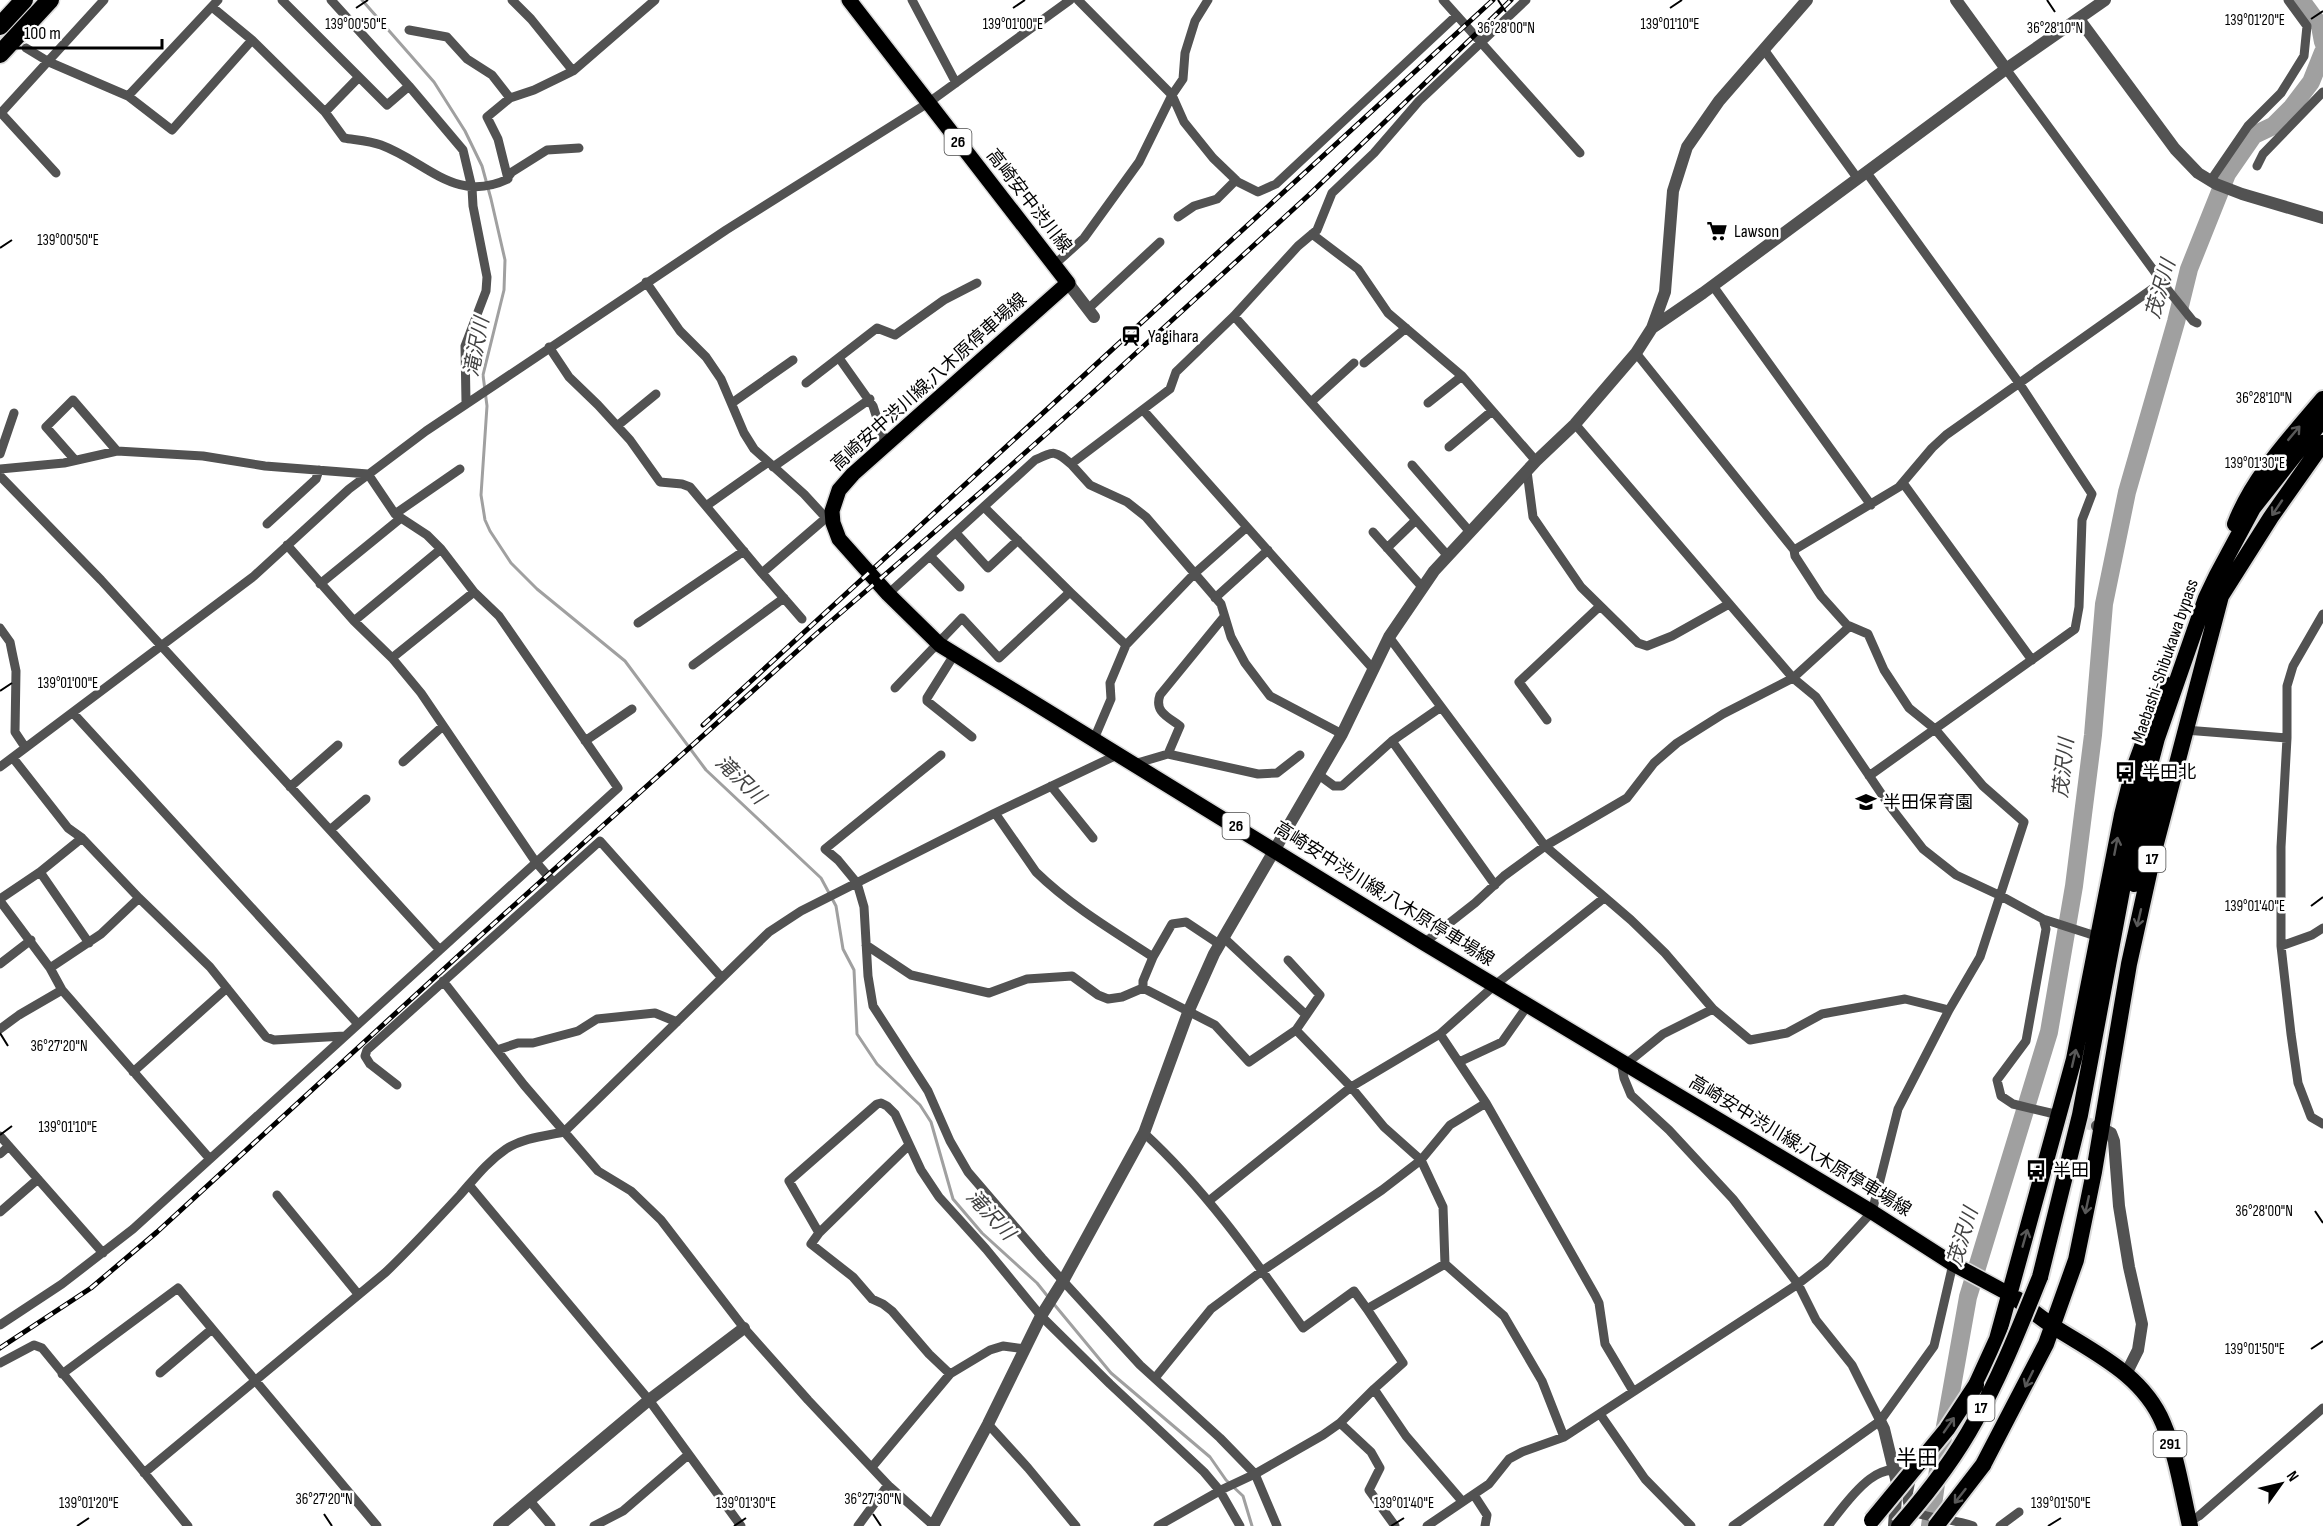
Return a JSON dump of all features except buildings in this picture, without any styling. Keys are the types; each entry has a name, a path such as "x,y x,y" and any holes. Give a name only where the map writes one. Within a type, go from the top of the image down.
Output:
{"highway":[{"path":"0,27 24,0"},
{"path":"0,54 50,0"},
{"path":"2217,575 2244,501 2288,440 2323,399"},
{"name":"Maebashi-Shibukawa bypass","path":"1899,1526 1916,1508 1975,1421 2010,1351 2040,1277 2080,1115 2099,1016 2171,742 2213,597 2217,575 2253,508 2323,420"},
{"name":"Maebashi-Shibukawa bypass","path":"2213,597 2323,443"},
{"name":"17","path":"1936,1526 1983,1465 2018,1400 2053,1326 2076,1260 2129,964 2185,730 2213,597"},
{"name":"17","path":"1869,1523 1947,1429 1976,1385 1997,1339 2074,1059 2122,815 2133,771 2147,728 2175,660 2213,597"},
{"name":"291","path":"2009,1294 2053,1326 2103,1356 2144,1391 2163,1422 2189,1524"}],"main road":[{"name":"高崎安中渋川線","path":"849,0 1068,283"},
{"name":"高崎安中渋川線;八木原停車場線","path":"1068,283 853,474 839,490 829,518 839,539 888,594 938,644 954,655 1959,1267"},
{"name":"26","path":"1959,1267 2009,1294"}],"street":[{"path":"57,173 0,114 104,0"},
{"path":"282,0 387,105 409,86"},
{"path":"331,0 463,150 475,188 477,229 487,277 486,291 465,346 466,402"},
{"path":"512,0 531,19 573,71"},
{"path":"508,177 498,140 487,117 510,98 534,90 573,71 655,0"},
{"path":"912,0 956,83"},
{"path":"0,767 254,576 368,474 466,402 646,282 928,103 1070,0"},
{"path":"1078,0 1172,95 1184,122 1213,158 1236,180 1258,192 1276,184 1456,16"},
{"path":"1054,265 1084,238 1139,162 1172,95 1183,79 1185,53 1195,21 1208,0"},
{"path":"1443,0 1580,153"},
{"path":"1071,464 1170,389 1176,372 1234,316 1298,246 1317,230 1332,193 1374,153 1419,101 1526,0"},
{"path":"443,981 598,1171 631,1191 661,1220 744,1328 808,1400 888,1485 933,1526 988,1424 1041,1316 1063,1281 1144,1132 1190,1010 1221,940 1342,734 1389,637 1448,556 1532,466 1575,424 1636,353 1652,328 1665,292 1673,191 1687,147 1719,101 1765,51 1807,0"},
{"path":"1956,0 2162,282 2195,322"},
{"path":"1652,328 1713,286 2006,69 2104,0"},
{"path":"2214,182 2248,126 2281,93 2304,56 2307,26 2288,0"},
{"path":"128,96 215,4 325,112 344,138 379,144 449,183 475,188 498,184 508,179 512,172 547,150 579,148"},
{"path":"2079,19 2175,149 2198,173 2242,194 2323,218"},
{"path":"409,30 447,37 467,59 492,75 510,98"},
{"path":"26,48 49,62 128,96 172,130 252,40"},
{"path":"1765,51 2019,383 2092,494 2082,520 2079,607 2075,629 1869,776"},
{"path":"325,112 359,77"},
{"path":"2257,166 2263,154 2323,92"},
{"path":"1178,217 1194,206 1216,199 1236,180"},
{"path":"1312,234 1358,269 1388,313 1462,376 1492,411 1532,466 1533,518 1581,586 1638,643 1647,646 1672,636 1729,604"},
{"path":"1068,283 1091,313 1160,242"},
{"path":"646,282 680,331 706,357 721,379 744,433 754,449 829,518 762,573"},
{"path":"1794,550 1903,483 1946,435 2162,282"},
{"path":"806,383 877,328 895,335 944,300 977,283"},
{"path":"1713,286 1870,505"},
{"path":"1234,316 1448,556"},
{"path":"1311,402 1406,328"},
{"path":"549,348 569,377 617,426 660,482 686,485 802,619"},
{"path":"1427,1526 1489,1484 1509,1459 1564,1437 1798,1284 1825,1263 1872,1212 1898,1109 1949,1010 1980,957 2024,822 1983,786 1935,729 1909,708 1884,670 1868,634 1850,626 1821,596 1795,556 1794,550 1636,353"},
{"path":"839,358 870,399 886,446"},
{"path":"732,403 793,360"},
{"path":"1428,403 1462,376"},
{"path":"617,426 656,394"},
{"path":"706,506 870,399"},
{"path":"75,460 46,427 73,400 117,451"},
{"path":"1143,410 1374,670"},
{"path":"1449,447 1492,411"},
{"path":"0,454 14,413"},
{"path":"1575,424 1793,678 1816,697 1869,776 1923,849 1956,875 2043,919 2099,937"},
{"path":"0,469 75,460 117,451 203,456 265,466 368,474 398,516 441,549 474,592 499,616 618,788 535,861 133,1229 62,1284 0,1325"},
{"path":"888,594 1035,460 1052,452 1058,453 1090,485 1127,502 1146,517 1221,604 1223,618 1245,663 1269,696 1342,734"},
{"path":"1412,465 1470,532"},
{"path":"320,584 398,516 460,469"},
{"path":"267,524 316,479 318,470"},
{"path":"0,476 101,580 160,647 440,949"},
{"path":"1903,483 2031,660"},
{"path":"984,507 1126,645"},
{"path":"1387,548 1416,520"},
{"path":"1094,739 1111,699 1110,683 1126,645 1194,574 1247,527"},
{"path":"1373,532 1423,588"},
{"path":"956,533 988,568 1018,540"},
{"path":"287,545 354,621 393,658 421,693 535,861 553,882"},
{"path":"354,621 441,549"},
{"path":"1215,598 1268,550"},
{"path":"638,623 744,551"},
{"path":"930,556 960,587"},
{"path":"393,658 474,592"},
{"path":"895,688 962,618 999,658 1070,592"},
{"path":"693,665 784,598"},
{"path":"1547,720 1519,682 1600,606"},
{"path":"2323,614 2293,666 2287,686 2287,738 2281,847 2281,946 2298,1083 2311,1117 2323,1124"},
{"path":"1168,754 1180,726 1160,712 1158,703 1160,695 1223,618"},
{"path":"1424,943 1545,846 1627,798 1654,763 1677,743 1723,714 1793,678 1850,626"},
{"path":"0,628 10,642 16,671 15,732 25,747"},
{"path":"1389,637 1545,846 1665,953 1713,1009 1750,1040 1787,1033 1822,1014 1905,999 1949,1010"},
{"path":"954,655 927,701 972,736"},
{"path":"1318,775 1334,786 1342,786 1392,741 1442,707"},
{"path":"585,741 632,709"},
{"path":"73,713 358,1024"},
{"path":"403,762 443,726"},
{"path":"2185,730 2287,738"},
{"path":"1392,741 1495,885"},
{"path":"290,788 338,745"},
{"path":"144,1473 413,1246 483,1167 508,1148 525,1140 564,1132 769,932 781,923 994,813 1119,754"},
{"path":"1134,764 1168,754 1258,774 1277,773 1300,755"},
{"path":"941,755 825,849 838,860 857,883 864,907 873,1006 928,1091 950,1141 968,1172 1140,1365 1231,1448 1255,1474 1277,1526"},
{"path":"13,758 68,828 82,838 138,898 210,967 266,1036 274,1040 344,1036"},
{"path":"1050,786 1093,838"},
{"path":"330,830 366,799"},
{"path":"994,813 1044,880 1081,910 1153,957"},
{"path":"82,838 0,900 31,940 62,990 210,1159"},
{"path":"397,1084 370,1064 365,1056 367,1050 600,842 722,978"},
{"path":"40,872 89,943"},
{"path":"50,968 101,934 138,898"},
{"path":"1210,1200 1352,1087 1440,1034 1495,985 1604,898"},
{"path":"2043,919 2046,929 2026,1041 1997,1080 2001,1096 2013,1104 2059,1115"},
{"path":"866,945 911,975 989,993 1027,979 1072,976 1098,995 1108,999 1122,997 1143,987 1153,957 1172,924 1186,922 1221,940 1305,1014"},
{"path":"2281,946 2313,935 2323,928"},
{"path":"0,964 31,940"},
{"path":"1143,987 1215,1025 1249,1062 1296,1030 1320,995 1288,960"},
{"path":"133,1072 227,988"},
{"path":"0,1029 62,990"},
{"path":"1459,1062 1502,1042 1528,1005"},
{"path":"1713,1009 1663,1035 1622,1067 1624,1078 1631,1095 1669,1130 1733,1199 1798,1284 1816,1320 1852,1365 1884,1429 1897,1483 1894,1526"},
{"path":"497,1050 518,1043 533,1043 578,1031 597,1019 655,1013 677,1022"},
{"path":"1296,1030 1352,1087 1384,1128 1421,1160 1443,1207 1444,1264 1504,1316 1542,1381 1564,1437"},
{"path":"1440,1034 1486,1103 1595,1295 1599,1303 1605,1344 1633,1391"},
{"path":"1155,1378 1211,1309 1382,1190 1421,1160 1450,1125 1486,1103"},
{"path":"819,1233 789,1181 877,1104 887,1106 895,1114 921,1170 939,1197 986,1249 1041,1316 1221,1490 1240,1526"},
{"path":"2099,1126 2111,1133 2114,1141 2121,1216 2129,1267 2142,1323 2138,1350 2126,1374"},
{"path":"1144,1132 1210,1200 1303,1328 1354,1291 1403,1363 1340,1424 1255,1474 1221,1490 1158,1526"},
{"path":"0,1136 103,1253"},
{"path":"909,1145 819,1233 811,1244 853,1277 872,1299 892,1311 950,1374"},
{"path":"0,1154 9,1146"},
{"path":"0,1212 38,1179"},
{"path":"469,1185 649,1400 741,1526"},
{"path":"278,1195 358,1294"},
{"path":"1366,1309 1444,1264"},
{"path":"1734,1526 1880,1421 1934,1346 1959,1267"},
{"path":"62,1374 178,1288 377,1526"},
{"path":"499,1526 649,1400 744,1328"},
{"path":"160,1373 212,1329"},
{"path":"0,1363 34,1346 42,1348 188,1526"},
{"path":"872,1467 950,1374 990,1350 1003,1346 1025,1349"},
{"path":"1374,1389 1406,1436 1462,1501"},
{"path":"2189,1524 2323,1408"},
{"path":"1600,1414 1645,1479 1691,1526"},
{"path":"988,1424 1076,1526"},
{"path":"1340,1424 1371,1452 1380,1468 1369,1490 1395,1526"},
{"path":"594,1526 623,1511 688,1455"},
{"path":"1828,1526 1866,1481 1875,1474 1893,1471 1905,1474 1911,1480 1907,1500 1910,1509 1918,1514 1973,1526"},
{"path":"858,1526 888,1485"},
{"path":"1474,1495 1487,1515 1485,1526"},
{"path":"530,1501 551,1526"},
{"path":"2000,1526 2019,1512"}],"waterway":[{"name":"滝沢川","path":"362,0 434,82 465,131 482,166 491,199 505,260 504,290 483,375 487,406 481,495 485,520 490,531 511,563 537,589 625,661 706,770 821,878 836,906 843,949 854,970 857,1034 877,1064 920,1105 931,1122 953,1199 982,1233 1037,1283 1049,1298"},
{"path":"2301,0 2320,26 2323,42"},
{"name":"茂沢川","path":"1930,1526 1968,1297 2049,1032 2074,886 2093,735 2104,604 2127,492 2189,269 2227,174 2254,135 2273,126 2292,107 2311,82 2323,52"},
{"name":"滝沢川","path":"1053,1303 1111,1373 1210,1457 1226,1480 1243,1496 1252,1526"}],"tunnel":[{"path":"0,35 26,48"},
{"path":"2069,1118 2097,1126"}],"railway":[{"path":"703,725 1493,0"},
{"path":"0,1348 91,1288 157,1232 481,935 815,635 1099,387 1311,193 1511,0"}],"place":[{"name":"Lawson","path":"1717,231"},
{"name":"Yagihara","path":"1131,336"},
{"name":"半田北","path":"2125,772"},
{"name":"半田保育園","path":"1866,802"},
{"name":"半田","path":"2036,1170"}],"district":[{"name":"半田","path":"1917,1458"}]}
